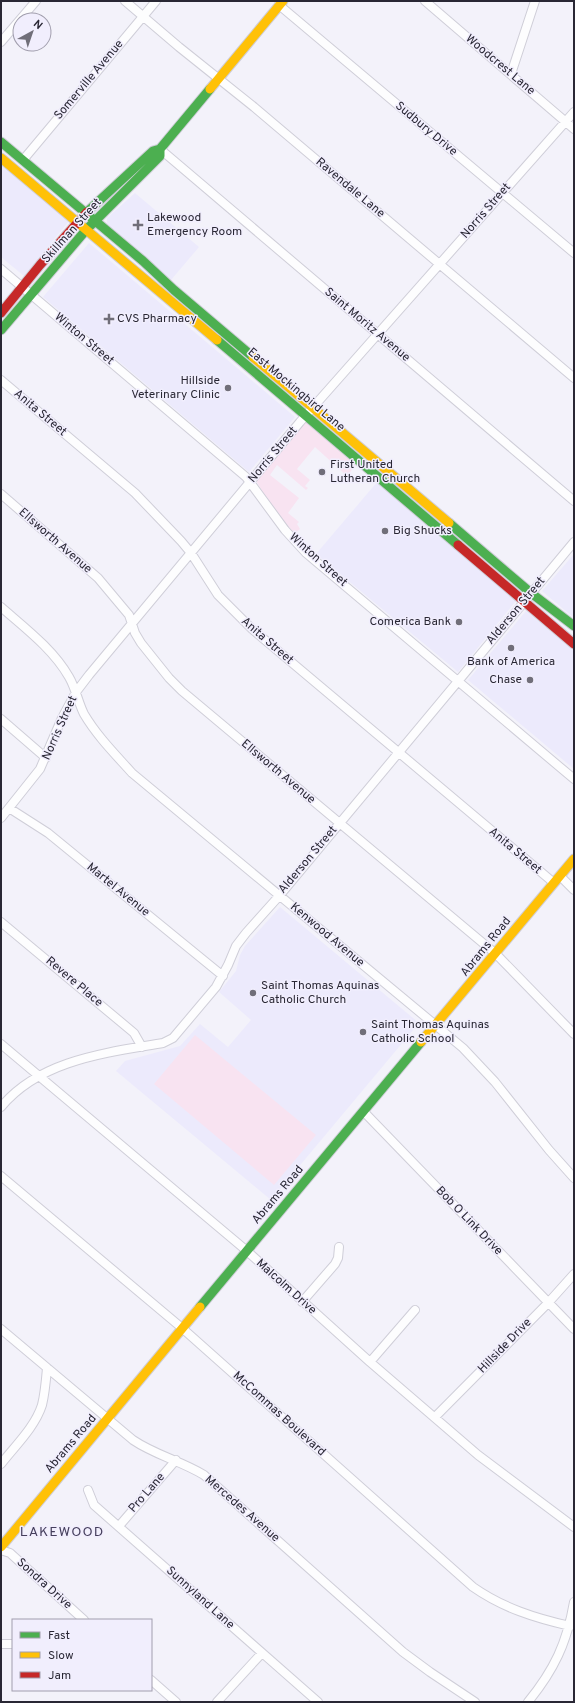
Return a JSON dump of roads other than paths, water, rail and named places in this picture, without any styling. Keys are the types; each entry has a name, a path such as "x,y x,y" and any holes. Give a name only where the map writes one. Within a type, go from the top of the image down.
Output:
{"main road":[{"name":"Skillman Street","path":"1,313 86,213 153,151 160,149 281,3"},
{"name":"East Mockingbird Lane","path":"1,142 96,221 230,337 309,411 574,644"},
{"name":"Skillman Street","path":"1,330 86,230 160,156 160,149"},
{"name":"East Mockingbird Lane","path":"1,158 224,345 309,411 574,626"},
{"path":"14,170 23,160"},
{"path":"168,298 174,290"},
{"path":"224,345 230,337"},
{"path":"552,624 574,634"},
{"name":"Abrams Road","path":"1,1549 182,1328 574,859"}],"street":[{"path":"1,42 36,1"},
{"name":"Ravendale Lane","path":"125,1 260,112 574,378"},
{"name":"Somerville Avenue","path":"23,160 156,1"},
{"name":"Woodcrest Lane","path":"425,1 574,128"},
{"path":"511,74 535,1"},
{"name":"Sudbury Drive","path":"281,3 574,253"},
{"name":"Norris Street","path":"1,818 40,769 63,716 76,692 309,411 574,112"},
{"name":"Saint Moritz Avenue","path":"160,149 574,501"},
{"name":"Winton Street","path":"1,269 250,482 285,530 306,552 574,779"},
{"name":"Anita Street","path":"1,380 135,493 166,524 191,553 218,595 233,612 554,884"},
{"name":"Ellsworth Avenue","path":"1,494 98,578 129,615 141,643 169,678 496,954 574,1034"},
{"name":"Alderson Street","path":"1,1107 10,1096 24,1084 72,1062 163,1043 173,1038 216,987 223,976 236,946 574,542"},
{"name":"Kenwood Avenue","path":"1,607 48,650 69,677 84,713 100,737 132,773 463,1048 495,1082 549,1150 574,1178"},
{"path":"63,716 74,711 84,713"},
{"path":"1,719 46,758"},
{"name":"Martel Avenue","path":"9,808 48,833 223,976"},
{"path":"560,876 574,890"},
{"name":"Revere Place","path":"1,922 134,1033 142,1047"},
{"name":"Malcolm Drive","path":"1,1044 247,1251 302,1302 478,1455 574,1526"},
{"name":"Bob O Link Drive","path":"364,1112 574,1329"},
{"name":"McCommas Boulevard","path":"1,1176 182,1328 473,1587 517,1612 570,1626"},
{"path":"302,1302 335,1264 338,1258 339,1247"},
{"name":"Hillside Drive","path":"435,1417 548,1303 574,1274"},
{"path":"370,1362 415,1310"},
{"name":"Mercedes Avenue","path":"1,1329 147,1450 176,1460 196,1470 215,1484 403,1652 475,1702"},
{"path":"1,1464 36,1418 41,1406 47,1368"},
{"name":"Pro Lane","path":"119,1526 176,1460"},
{"name":"Sunnyland Lane","path":"88,1490 94,1505 318,1702"},
{"name":"Sondra Drive","path":"1,1549 10,1553 83,1619"},
{"path":"528,1702 552,1669 566,1640 574,1602"},
{"path":"1,1644 12,1644"},
{"path":"217,1702 262,1653"},
{"path":"152,1681 176,1702"}],"place":[{"name":"Lakewood Emergency Room","path":"138,225"},
{"name":"CVS Pharmacy","path":"109,319"},
{"name":"Hillside Veterinary Clinic","path":"228,388"},
{"name":"First United Lutheran Church","path":"322,472"},
{"name":"Big Shucks","path":"385,531"},
{"name":"Comerica Bank","path":"459,622"},
{"name":"Bank of America","path":"511,648"},
{"name":"Chase","path":"530,680"},
{"name":"Saint Thomas Aquinas Catholic Church","path":"253,993"},
{"name":"Saint Thomas Aquinas Catholic School","path":"363,1032"}],"district":[{"name":"LAKEWOOD","path":"62,1532"}]}
